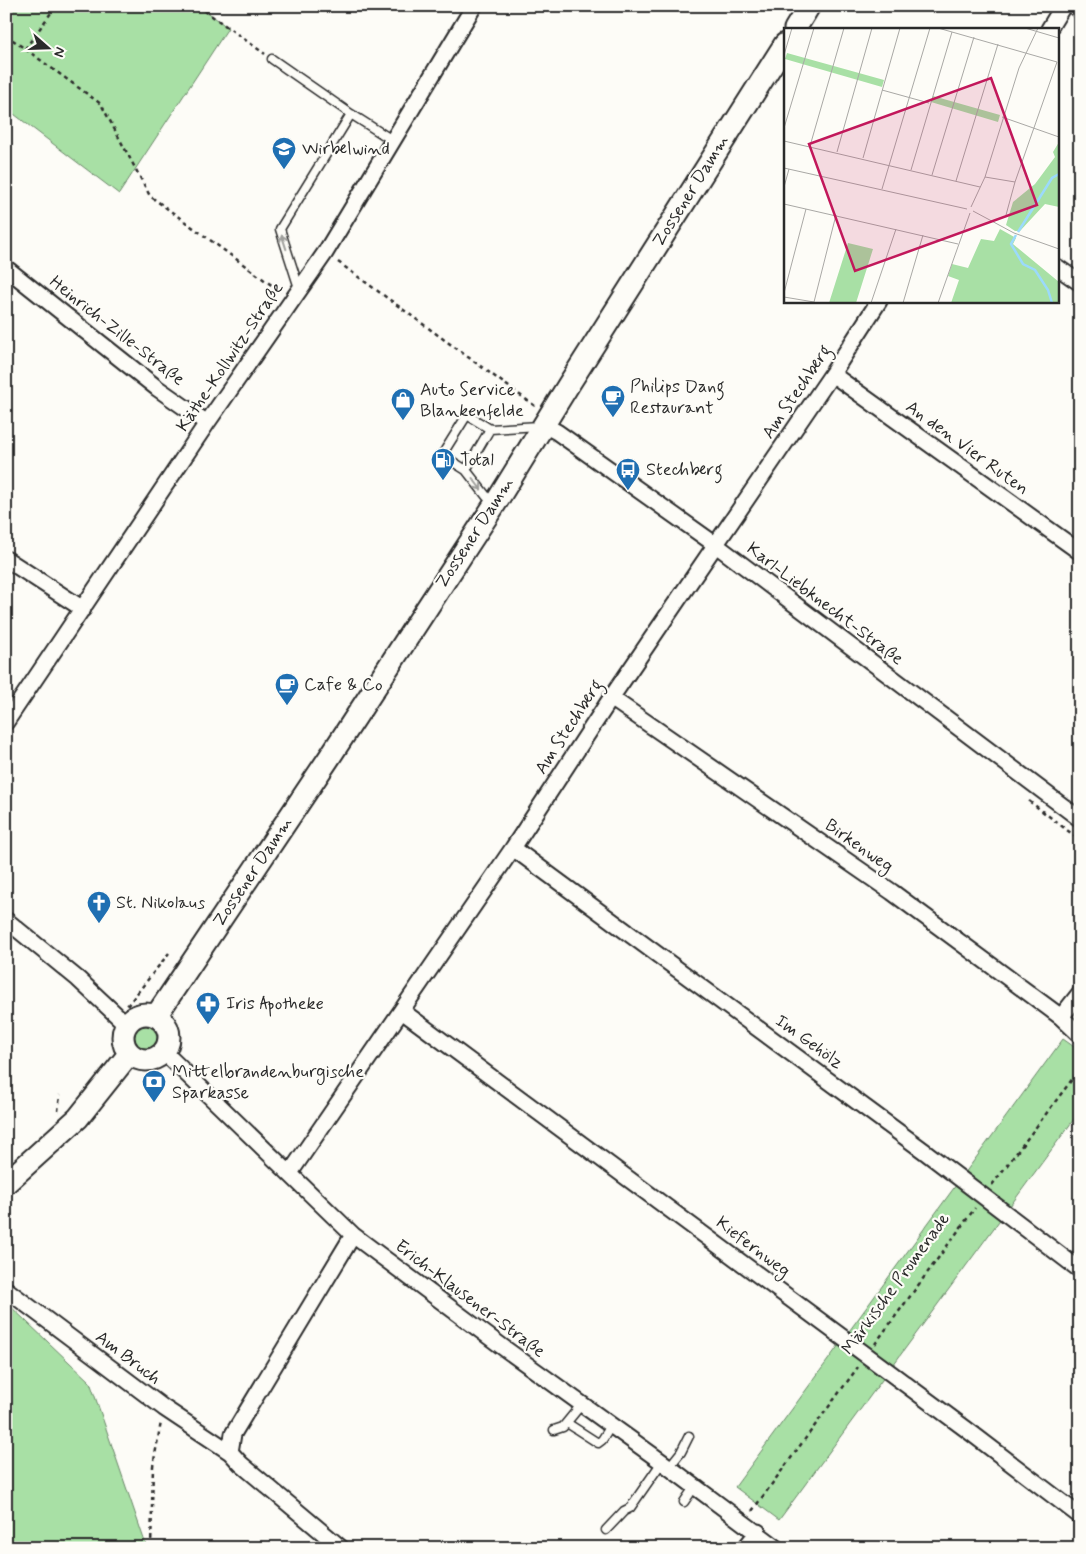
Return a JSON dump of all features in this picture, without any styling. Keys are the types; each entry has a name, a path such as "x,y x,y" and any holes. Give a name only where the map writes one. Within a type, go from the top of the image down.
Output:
{"main road":[{"path":"796,28 809,6"},
{"name":"Zossener Damm","path":"156,1016 329,758 495,504 541,417 784,46"},
{"path":"128,1014 137,1016 150,1014 156,1016 169,1032 169,1039 164,1052 158,1058 150,1060 143,1061 135,1058 124,1047 122,1039 128,1014"},
{"path":"6,1183 78,1118 129,1054"}],"street":[{"path":"1050,28 1063,6"},
{"path":"1074,6 1080,11"},
{"name":"Käthe-Kollwitz-Straße","path":"6,722 207,423 325,253 467,9"},
{"name":"Heinrich-Zille-Straße","path":"6,268 157,388 207,423"},
{"path":"1058,268 1080,283"},
{"name":"Am Stechberg","path":"290,1173 513,848 611,698 832,374 878,302"},
{"name":"An den Vier Ruten","path":"832,374 1080,552"},
{"name":"Karl-Liebknecht-Straße","path":"541,417 557,432 716,544 1080,819"},
{"path":"6,559 83,609"},
{"name":"Birkenweg","path":"611,698 892,892 1061,1018 1080,1035"},
{"name":"Im Gehölz","path":"513,848 900,1133 1080,1270"},
{"path":"6,920 78,979 128,1014"},
{"path":"1061,1018 1080,992"},
{"name":"Kiefernweg","path":"402,1011 867,1355 1080,1516"},
{"name":"Erich-Klausener-Straße","path":"164,1052 353,1235 581,1405 666,1464 777,1548"},
{"path":"230,1452 233,1434 353,1235"},
{"name":"Am Bruch","path":"7,1290 164,1408 230,1452 241,1464 341,1548"},
{"path":"745,1548 758,1532"}],"lane":[{"path":"272,59 392,140"},
{"path":"296,294 280,229 351,114"},
{"path":"495,504 487,497 466,470 442,455 467,415 490,429 530,428 541,417"},
{"path":"466,470 490,429"},
{"path":"554,1430 563,1427 581,1405"},
{"path":"567,1423 598,1443 611,1426"},
{"path":"606,1530 624,1511 630,1508 666,1464 681,1452 689,1436"},
{"path":"684,1502 695,1486"}],"path":[{"path":"25,49 56,6"},
{"path":"198,6 272,59"},
{"path":"6,35 102,104 150,196 296,294"},
{"path":"325,253 541,417"},
{"path":"128,1014 169,954"},
{"name":"Märkische Promenade","path":"744,1522 983,1197 1080,1069"},
{"path":"58,1113 60,1095"},
{"path":"151,1548 153,1466 164,1408"}],"green space":[{"path":"6,6 200,6 228,28 119,194 6,108"},
{"path":"145,1026 154,1029 157,1038 154,1047 145,1050 136,1047 133,1038 136,1029"},
{"path":"1063,1039 1080,1051 1080,1111 779,1520 735,1487"},
{"path":"6,1302 90,1382 147,1548 6,1548"}],"waterway":[{"path":"6,1540 13,1548"}],"place":[{"name":"Wirbelwind","path":"284,170"},
{"name":"Philips Dang Restaurant","path":"613,418"},
{"name":"Auto Service Blankenfelde","path":"403,421"},
{"name":"Total","path":"443,481"},
{"name":"Stechberg","path":"628,491"},
{"name":"Cafe & Co","path":"287,706"},
{"name":"St. Nikolaus","path":"99,924"},
{"name":"Iris Apotheke","path":"208,1025"},
{"name":"Mittelbrandenburgische Sparkasse","path":"154,1103"}]}
